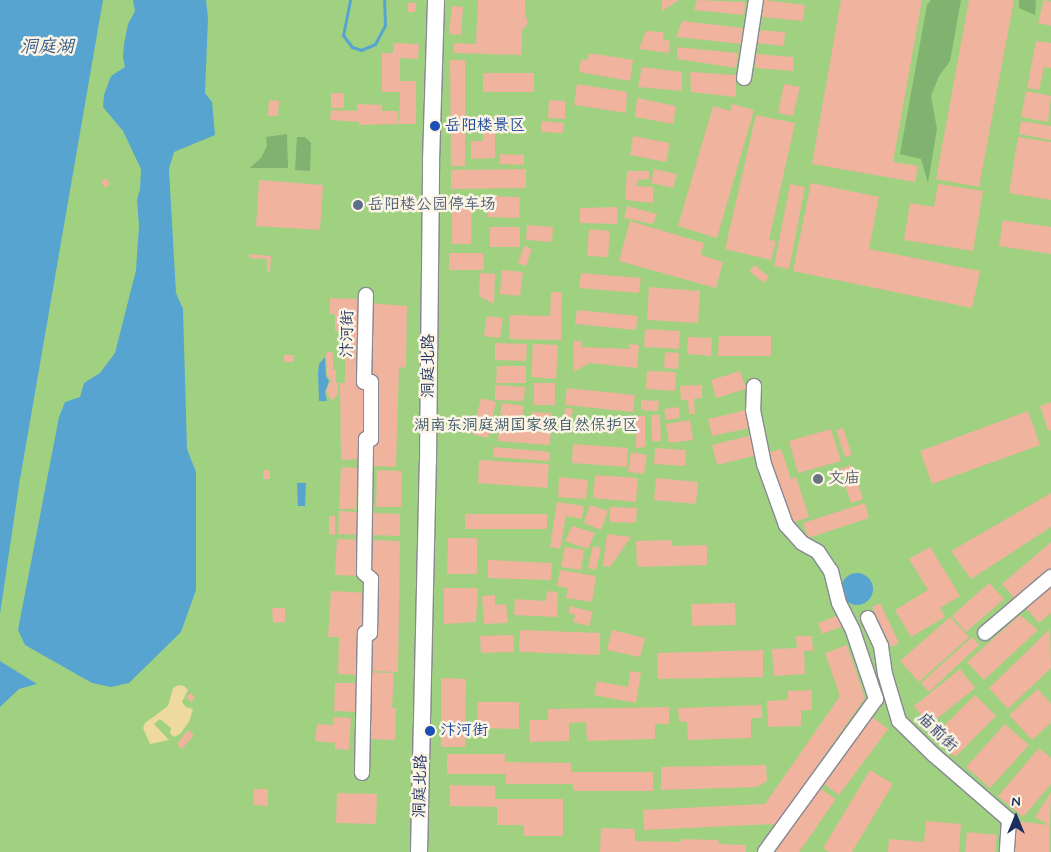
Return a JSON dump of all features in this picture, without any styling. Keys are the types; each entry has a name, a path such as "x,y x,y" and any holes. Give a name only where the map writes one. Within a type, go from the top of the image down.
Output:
{"main road":[{"name":"洞庭北路","path":"413,852 428,0"},
{"name":"洞庭北路","path":"419,852 428,460 431,161 436,0"}],"street":[{"path":"744,78 756,0"},
{"name":"汴河街","path":"362,772 365,633 370,633 371,579 364,573 366,439 371,439 371,382 364,382 366,295"},
{"path":"754,386 752,410 764,464 786,524 802,543 818,552 831,571 839,603 853,631 876,699 765,852"},
{"path":"985,633 1051,577"},
{"name":"庙前街","path":"868,618 881,646 885,674 899,720 934,755 1009,820 1007,852"}],"green space":[{"name":"湖南东洞庭湖国家级自然保护区","path":"0,0 1051,0 1051,852 0,852"},
{"path":"931,0 961,0 950,61 939,76 931,96 937,129 928,183 921,159 900,154 927,5"},
{"path":"1019,0 1036,0 1035,15 1019,8"},
{"path":"287,134 288,168 250,168 261,158 267,146 266,137"},
{"path":"297,137 305,137 311,143 310,171 295,170"}],"sand":[{"path":"178,685 184,686 188,690 182,702 186,707 193,709 189,722 180,734 174,737 170,733 171,728 160,719 154,724 169,740 150,744 143,728 145,723 168,706 173,688"}],"water":[{"name":"洞庭湖","path":"0,0 103,0 19,485 0,614"},
{"path":"133,0 206,0 208,18 205,93 212,102 215,135 174,152 169,169 176,293 183,309 187,449 196,472 196,590 181,632 129,683 111,687 92,683 25,645 18,630 59,417 65,402 80,397 84,383 100,373 115,353 136,270 139,226 137,200 140,189 141,169 123,131 103,107 104,95 111,76 125,67 123,57 124,44 128,24 135,11"},
{"path":"325,357 326,376 329,381 325,392 327,401 319,401 319,364"},
{"path":"297,483 306,483 305,506 298,506"},
{"path":"857,573 863,574 868,578 872,583 872,595 868,600 863,604 857,605 851,604 846,600 842,595 841,589 842,583 846,578 851,574"},
{"path":"0,661 37,684 19,689 0,707"}],"building":[{"path":"478,0 525,0 525,13 528,23 522,31 522,55 454,53 454,43 476,44"},
{"path":"662,0 679,0 662,11"},
{"path":"697,0 745,2 744,15 694,10"},
{"path":"763,0 805,5 803,21 762,17"},
{"path":"841,0 922,0 893,162 918,166 915,182 812,164"},
{"path":"969,0 1014,0 979,187 936,179"},
{"path":"1044,0 1051,2 1051,26 1038,23"},
{"path":"408,3 416,3 415,12 408,12"},
{"path":"452,6 463,7 461,35 449,34"},
{"path":"682,21 743,28 742,44 676,37"},
{"path":"758,30 785,32 784,46 757,43"},
{"path":"646,31 663,32 663,39 670,41 669,53 639,49"},
{"path":"1036,41 1051,43 1051,68 1044,67 1039,90 1027,88"},
{"path":"394,43 419,44 418,59 400,58 400,81 416,81 416,124 399,124 400,92 382,92 382,53 393,53"},
{"path":"677,47 738,53 736,68 677,59"},
{"path":"589,53 633,60 630,81 579,72 581,59 588,60"},
{"path":"756,54 794,57 793,71 755,68"},
{"path":"450,60 465,60 465,166 451,166"},
{"path":"642,67 682,72 682,91 638,87"},
{"path":"690,72 736,75 736,97 691,92"},
{"path":"483,73 534,73 534,92 483,92"},
{"path":"577,84 627,92 626,113 574,105"},
{"path":"784,84 800,87 793,116 778,113"},
{"path":"1026,91 1051,96 1048,122 1021,117"},
{"path":"331,93 344,93 344,108 331,108"},
{"path":"637,98 676,106 673,124 635,117"},
{"path":"269,100 279,101 278,116 268,116"},
{"path":"549,100 565,101 565,119 548,118"},
{"path":"357,104 382,105 382,111 397,111 399,124 359,125 359,122 330,120 331,110 357,111"},
{"path":"732,104 754,110 717,238 678,226 713,106 730,111"},
{"path":"756,115 795,123 769,240 776,241 771,260 725,249"},
{"path":"542,121 564,123 563,133 541,132"},
{"path":"1021,121 1051,126 1051,140 1019,134"},
{"path":"483,131 495,131 495,158 471,159 471,141 483,141"},
{"path":"633,136 670,143 666,162 630,155"},
{"path":"1018,137 1051,142 1051,200 1009,193"},
{"path":"500,154 524,155 524,165 500,164"},
{"path":"526,169 526,188 451,189 451,170"},
{"path":"654,169 677,174 673,188 651,183"},
{"path":"627,171 649,171 649,179 638,180 636,186 653,187 653,203 625,200"},
{"path":"106,178 110,184 105,188 101,182"},
{"path":"259,180 323,185 320,230 256,226"},
{"path":"811,183 879,197 869,249 980,271 972,308 793,271"},
{"path":"790,184 805,187 789,269 774,266"},
{"path":"938,184 983,191 973,251 904,240 910,203 934,207"},
{"path":"488,196 520,197 519,218 488,217"},
{"path":"452,197 472,197 471,244 452,244"},
{"path":"627,206 657,214 653,224 624,218"},
{"path":"618,207 617,224 580,223 580,208"},
{"path":"1003,220 1051,227 1051,254 999,246"},
{"path":"630,221 704,243 701,255 723,262 716,288 619,261"},
{"path":"527,225 553,227 552,242 526,240"},
{"path":"490,227 520,227 520,247 490,247"},
{"path":"589,229 610,231 608,257 587,256"},
{"path":"524,246 532,249 526,266 518,263"},
{"path":"449,253 483,253 484,270 449,270"},
{"path":"249,254 271,256 270,272 267,272 267,259 249,258"},
{"path":"755,265 769,277 764,283 749,271"},
{"path":"502,270 523,272 520,296 500,294"},
{"path":"480,273 495,274 494,304 479,296"},
{"path":"581,273 641,278 639,293 579,288"},
{"path":"649,287 700,291 698,323 647,320"},
{"path":"551,292 562,292 561,340 509,339 510,315 550,316"},
{"path":"330,298 364,299 367,383 364,459 341,460 340,383 345,383 345,332 335,331 335,314 330,314"},
{"path":"369,303 407,306 406,368 399,367 396,467 370,466 366,379"},
{"path":"577,310 638,316 636,330 575,324"},
{"path":"487,316 503,318 500,338 484,336"},
{"path":"645,329 680,331 679,349 644,347"},
{"path":"719,336 771,336 771,356 718,356"},
{"path":"688,337 712,338 711,356 687,354"},
{"path":"574,341 581,341 581,347 630,349 629,344 639,345 637,368 590,363 573,372"},
{"path":"495,343 527,344 526,361 495,360"},
{"path":"533,344 558,345 556,379 531,377"},
{"path":"330,351 333,354 333,370 336,370 336,382 338,383 338,394 332,401 326,391 331,380 327,376 326,353"},
{"path":"665,352 679,353 678,369 664,368"},
{"path":"284,355 294,355 294,362 284,362"},
{"path":"497,366 526,366 526,383 496,383"},
{"path":"647,371 676,372 675,391 646,389"},
{"path":"740,371 746,389 716,398 711,380"},
{"path":"534,383 555,383 555,405 534,405"},
{"path":"495,385 525,387 524,401 495,400"},
{"path":"702,385 702,398 694,399 695,414 689,414 688,400 681,400 680,386"},
{"path":"567,388 635,395 633,412 565,405"},
{"path":"481,398 496,402 488,438 472,434"},
{"path":"641,400 659,401 658,411 641,410"},
{"path":"1051,402 1051,430 1048,431 1040,406"},
{"path":"502,403 524,406 522,418 500,415"},
{"path":"679,407 680,418 666,420 664,409"},
{"path":"565,408 573,409 570,429 563,428"},
{"path":"746,410 750,428 712,436 708,419"},
{"path":"1028,411 1040,445 932,484 920,451"},
{"path":"532,412 552,413 550,445 498,441 499,424 531,426"},
{"path":"651,415 660,415 661,441 652,441"},
{"path":"636,416 645,416 645,447 636,448"},
{"path":"690,420 693,440 669,443 666,424"},
{"path":"843,428 852,455 845,457 836,430"},
{"path":"831,429 841,461 798,473 789,441"},
{"path":"752,435 757,455 717,465 712,445"},
{"path":"573,444 628,448 627,467 572,463"},
{"path":"494,447 550,452 549,461 493,457"},
{"path":"655,448 686,450 685,466 654,464"},
{"path":"781,449 791,479 796,477 809,517 791,523 768,453"},
{"path":"631,452 647,455 644,474 628,472"},
{"path":"479,460 549,464 547,488 478,483"},
{"path":"852,465 863,499 851,503 840,469"},
{"path":"341,467 358,468 356,509 339,509"},
{"path":"263,470 270,470 270,479 263,479"},
{"path":"377,470 402,471 401,507 376,507"},
{"path":"595,475 638,478 636,502 593,498"},
{"path":"559,477 588,480 586,499 558,497"},
{"path":"656,478 698,482 696,504 654,500"},
{"path":"1051,493 1051,527 971,579 951,551"},
{"path":"557,502 584,506 582,519 566,516 560,549 550,547"},
{"path":"865,503 869,518 808,538 803,523"},
{"path":"590,505 608,511 601,530 584,523"},
{"path":"610,507 637,508 636,523 610,522"},
{"path":"339,511 361,512 360,535 338,534"},
{"path":"372,513 400,514 400,536 371,535"},
{"path":"465,514 547,514 547,529 465,529"},
{"path":"329,516 335,516 335,535 329,534"},
{"path":"572,526 595,533 588,549 565,541"},
{"path":"607,534 631,537 610,567 603,566"},
{"path":"448,538 477,538 477,574 447,574"},
{"path":"337,539 361,540 360,576 335,575"},
{"path":"370,540 400,541 398,672 372,671 373,571 368,571"},
{"path":"672,540 672,546 707,545 707,565 637,567 636,541"},
{"path":"1051,542 1051,568 1015,599 1002,584"},
{"path":"593,546 601,548 596,570 588,568"},
{"path":"565,547 584,550 581,570 561,567"},
{"path":"930,547 960,596 940,608 945,617 911,637 895,610 928,590 909,559"},
{"path":"488,560 552,563 551,580 488,578"},
{"path":"560,570 596,576 592,602 566,598 568,588 557,586"},
{"path":"989,583 1004,599 966,632 952,616"},
{"path":"1051,586 1051,613 1039,623 1025,607"},
{"path":"444,588 478,588 476,622 444,624"},
{"path":"331,591 370,593 361,675 338,674 339,637 328,637"},
{"path":"547,591 558,592 557,617 514,615 515,599 546,601"},
{"path":"495,595 495,605 506,604 508,623 484,624 482,596"},
{"path":"735,603 736,625 692,626 691,604"},
{"path":"880,603 899,643 891,647 872,607"},
{"path":"570,606 593,612 589,626 573,622 575,615 568,613"},
{"path":"272,608 285,608 285,622 273,623"},
{"path":"839,615 844,626 822,634 818,623"},
{"path":"1020,615 1038,630 984,680 967,662"},
{"path":"950,617 969,637 919,682 900,661"},
{"path":"1050,629 1051,668 1008,709 989,688"},
{"path":"520,630 600,633 600,655 519,652"},
{"path":"612,630 645,638 640,657 607,650"},
{"path":"513,635 514,652 481,653 480,636"},
{"path":"796,636 812,636 813,651 804,651 805,674 774,676 772,649 797,648"},
{"path":"972,637 979,645 929,692 921,683"},
{"path":"847,645 865,698 776,824 644,830 643,810 765,804 840,696 825,653"},
{"path":"763,650 763,677 658,679 657,653"},
{"path":"960,669 975,688 929,725 914,706"},
{"path":"630,671 641,673 636,703 594,695 597,681 628,687"},
{"path":"364,672 394,673 392,708 396,708 395,740 371,739 372,702 369,702"},
{"path":"441,678 466,679 465,747 441,747"},
{"path":"335,683 356,683 355,712 334,711"},
{"path":"1038,689 1051,704 1051,723 1032,740 1009,715"},
{"path":"812,690 812,710 801,710 801,726 768,727 767,701 788,700 788,691"},
{"path":"191,693 195,698 191,702 186,697"},
{"path":"975,695 996,716 955,757 934,736"},
{"path":"478,702 519,702 519,729 477,728"},
{"path":"762,705 762,718 751,718 751,738 688,740 687,722 679,722 678,708"},
{"path":"669,707 669,724 655,724 655,739 587,741 586,722 569,723 569,741 530,742 529,720 548,720 548,709"},
{"path":"871,716 888,729 839,795 821,782"},
{"path":"333,717 351,718 349,750 335,749 335,743 315,741 317,724 333,725"},
{"path":"1005,724 1029,745 990,788 966,767"},
{"path":"188,730 194,735 182,749 177,744"},
{"path":"1039,748 1051,758 1051,784 1023,817 998,796"},
{"path":"447,754 505,754 505,762 571,763 571,772 653,772 653,791 573,791 573,784 506,784 506,774 447,774"},
{"path":"766,765 767,781 757,787 661,790 661,767"},
{"path":"870,770 893,784 852,852 829,852 823,848"},
{"path":"450,785 495,786 495,799 563,799 563,836 524,836 524,825 497,825 497,807 450,806"},
{"path":"818,787 836,799 799,852 774,852"},
{"path":"254,789 268,789 268,806 253,805"},
{"path":"1051,792 1049,852 1012,852 1016,821 1049,825 1035,817"},
{"path":"337,793 377,794 376,824 336,823"},
{"path":"926,821 961,824 959,852 888,852 889,839 924,842"},
{"path":"601,828 635,829 635,841 681,842 681,839 719,840 718,844 746,845 746,852 600,852"},
{"path":"967,832 997,835 995,852 965,852"}],"waterway":[{"path":"350,0 343,35 352,47 361,50 375,44 385,25 384,0"}],"place":[{"name":"岳阳楼景区","path":"435,126"},
{"name":"岳阳楼公园停车场","path":"358,205"},
{"name":"文庙","path":"818,479"},
{"name":"汴河街","path":"430,731"}]}
